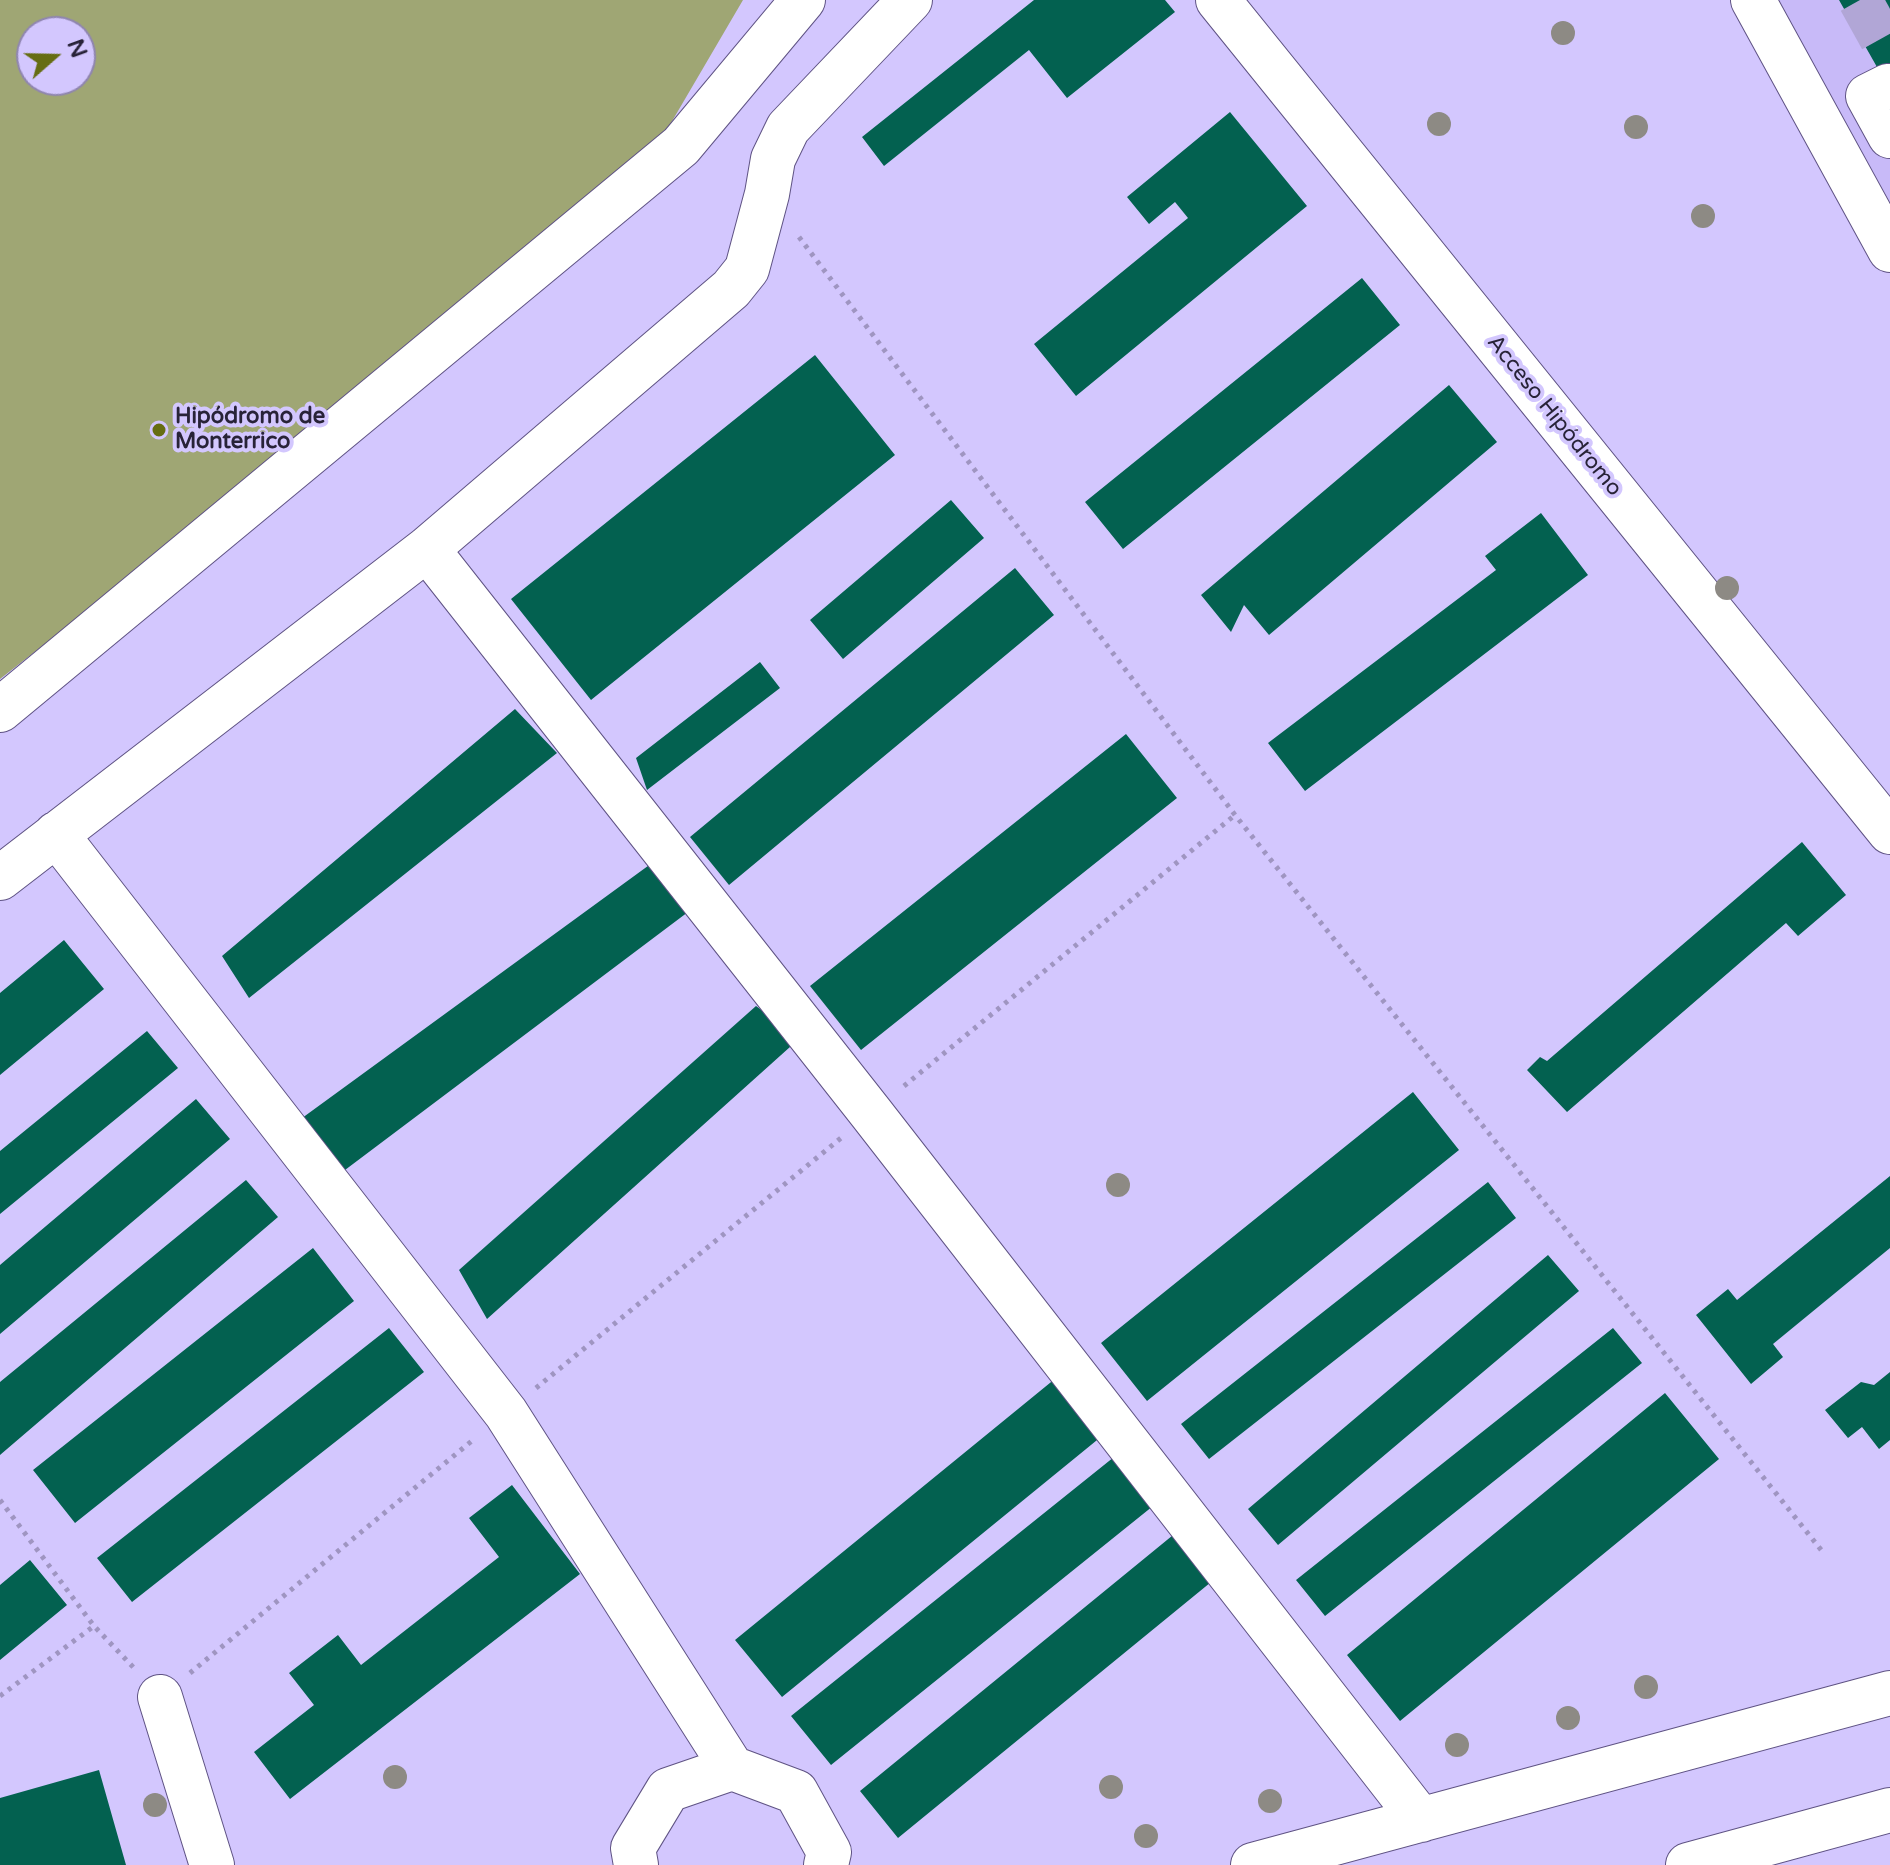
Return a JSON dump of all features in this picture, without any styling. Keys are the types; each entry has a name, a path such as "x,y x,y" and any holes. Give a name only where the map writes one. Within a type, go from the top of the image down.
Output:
{"street":[{"path":"0,710 681,146 803,0"},
{"path":"0,878 427,549 731,289 747,269 773,159 788,128 910,0"},
{"name":"Acceso Hipódromo","path":"1218,0 1890,832"},
{"path":"1753,0 1890,250"},
{"path":"1888,86 1868,96 1890,136"},
{"path":"427,549 1421,1820"},
{"path":"56,834 506,1413 732,1768 796,1792 829,1852 826,1865"},
{"path":"1253,1865 1890,1693"},
{"path":"160,1697 212,1865"},
{"path":"636,1865 633,1848 668,1790 732,1768"},
{"path":"1688,1865 1890,1810"}],"path":[{"path":"767,194 1235,815 1822,1551"},
{"path":"0,1500 94,1626 160,1697 1235,815"},
{"path":"0,1696 94,1626"}],"shaded area":[{"path":"1735,0 1890,0 1890,273"}],"green space":[{"name":"Hipódromo de Monterrico","path":"0,0 743,0 637,181 0,679"}],"building":[{"path":"1034,0 1165,0 1175,12 1067,98 1029,50 884,166 862,137"},
{"path":"1839,0 1890,0 1890,90"},
{"path":"1230,112 1307,206 1076,396 1034,344 1188,218 1175,202 1149,224 1127,197"},
{"path":"1362,278 1400,325 1123,549 1085,502"},
{"path":"815,355 895,455 591,700 511,599"},
{"path":"1449,385 1497,442 1269,635 1244,605 1231,632 1201,595"},
{"path":"951,500 984,538 843,659 810,620"},
{"path":"1541,513 1588,575 1305,791 1268,743 1496,570 1485,556"},
{"path":"1015,568 1054,615 729,885 690,837"},
{"path":"760,662 780,688 647,790 636,758"},
{"path":"515,709 557,753 249,998 222,956"},
{"path":"1126,734 1177,798 861,1050 810,986"},
{"path":"1802,842 1846,895 1798,936 1786,923 1567,1112 1527,1070 1540,1057 1547,1061"},
{"path":"652,863 688,912 345,1170 298,1121"},
{"path":"64,940 104,989 0,1075 0,993"},
{"path":"756,1006 800,1038 487,1319 459,1270"},
{"path":"147,1031 178,1068 0,1214 0,1151"},
{"path":"1413,1092 1459,1150 1147,1401 1101,1343"},
{"path":"196,1099 230,1139 0,1334 0,1265"},
{"path":"1890,1176 1890,1248 1773,1344 1783,1357 1751,1384 1696,1315 1728,1289 1737,1300"},
{"path":"246,1180 278,1217 0,1455 0,1382"},
{"path":"1488,1182 1516,1218 1209,1459 1181,1424"},
{"path":"313,1248 354,1301 75,1523 33,1470"},
{"path":"1548,1255 1579,1291 1278,1545 1248,1509"},
{"path":"389,1328 424,1372 132,1602 97,1558"},
{"path":"1613,1328 1642,1363 1325,1616 1296,1580"},
{"path":"1890,1372 1890,1440 1879,1449 1862,1427 1848,1438 1825,1410 1861,1382 1874,1385"},
{"path":"1056,1378 1102,1436 782,1697 735,1640"},
{"path":"1665,1393 1719,1459 1400,1721 1347,1655"},
{"path":"1119,1453 1158,1502 831,1765 791,1716"},
{"path":"512,1485 580,1574 290,1799 254,1752 314,1705 289,1673 338,1635 361,1665 499,1557 469,1518"},
{"path":"1178,1531 1216,1578 898,1838 860,1791"},
{"path":"30,1560 67,1605 0,1660 0,1585"},
{"path":"99,1770 126,1865 0,1865 0,1798"}],"tunnel":[{"path":"1860,0 1890,54"}],"place":[{"name":"Hipódromo de Monterrico","path":"159,430"}]}
